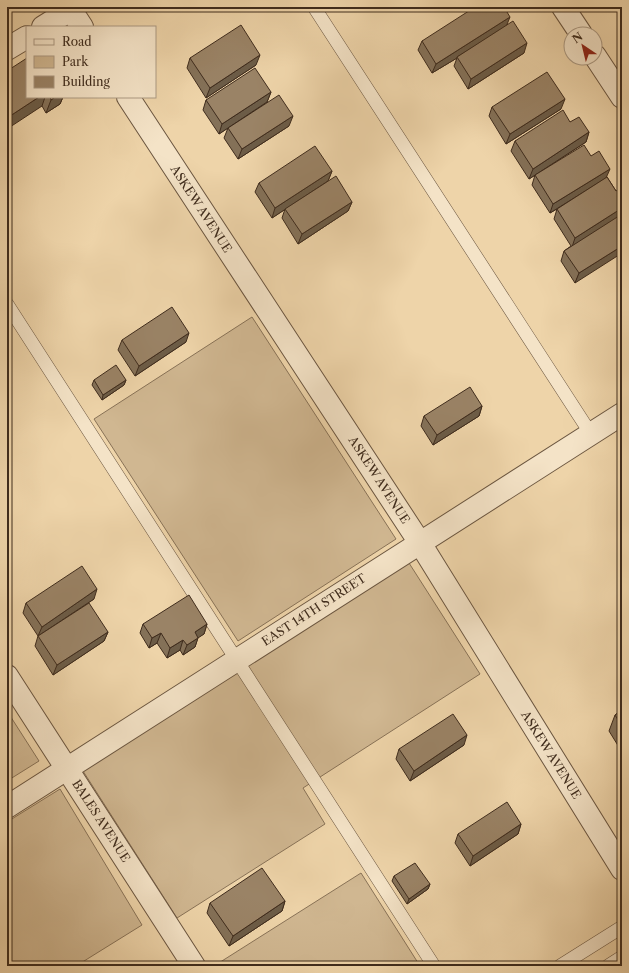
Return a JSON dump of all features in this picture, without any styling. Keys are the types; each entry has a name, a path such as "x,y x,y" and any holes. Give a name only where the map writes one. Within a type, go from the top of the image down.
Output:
{"street":[{"path":"564,7 576,26"},
{"path":"45,26 74,13"},
{"path":"7,50 26,38"},
{"path":"602,66 622,97"},
{"name":"ASKEW AVENUE","path":"129,98 420,543 622,869"},
{"name":"EAST 14TH STREET","path":"7,807 622,414"},
{"name":"BALES AVENUE","path":"7,676 194,966"}],"lane":[{"path":"314,7 591,434"},
{"path":"7,304 434,966"},
{"path":"560,966 622,927"},
{"path":"608,966 622,957"}],"green space":[{"path":"252,317 396,539 238,641 94,419"},
{"path":"409,563 480,674 303,788 325,824 177,918 83,771"},
{"path":"7,711 39,761 7,781"},
{"path":"60,789 142,925 76,966 7,966 7,822"},
{"path":"361,873 420,966 214,966"}],"building":[{"path":"475,7 504,7 510,17 436,64 422,41"},
{"path":"513,21 527,43 471,79 457,57"},
{"path":"241,25 260,55 210,88 190,58"},
{"path":"26,59 26,98 37,98 7,118 7,71"},
{"path":"255,68 271,92 222,124 206,100"},
{"path":"547,72 565,99 510,134 492,107"},
{"path":"279,95 293,116 242,149 228,128"},
{"path":"563,110 570,122 579,117 589,132 533,169 515,141"},
{"path":"584,145 591,156 599,151 610,169 553,204 535,175"},
{"path":"315,146 332,171 275,208 259,183"},
{"path":"336,176 352,202 302,234 285,209"},
{"path":"607,177 616,191 622,187 622,208 575,238 557,209"},
{"path":"622,214 622,246 579,273 564,251"},
{"path":"172,307 189,333 139,366 122,340"},
{"path":"116,365 126,380 103,395 94,380"},
{"path":"470,387 482,406 437,435 424,416"},
{"path":"82,566 97,589 42,627 26,603"},
{"path":"189,595 207,624 195,632 198,638 187,645 183,640 170,648 161,633 152,638 143,624"},
{"path":"89,603 108,632 57,665 38,636"},
{"path":"622,710 622,726 615,715"},
{"path":"453,714 467,735 414,771 399,749"},
{"path":"507,802 521,824 473,856 458,834"},
{"path":"415,863 430,884 409,899 394,876"},
{"path":"262,868 285,901 233,936 210,903"}]}
